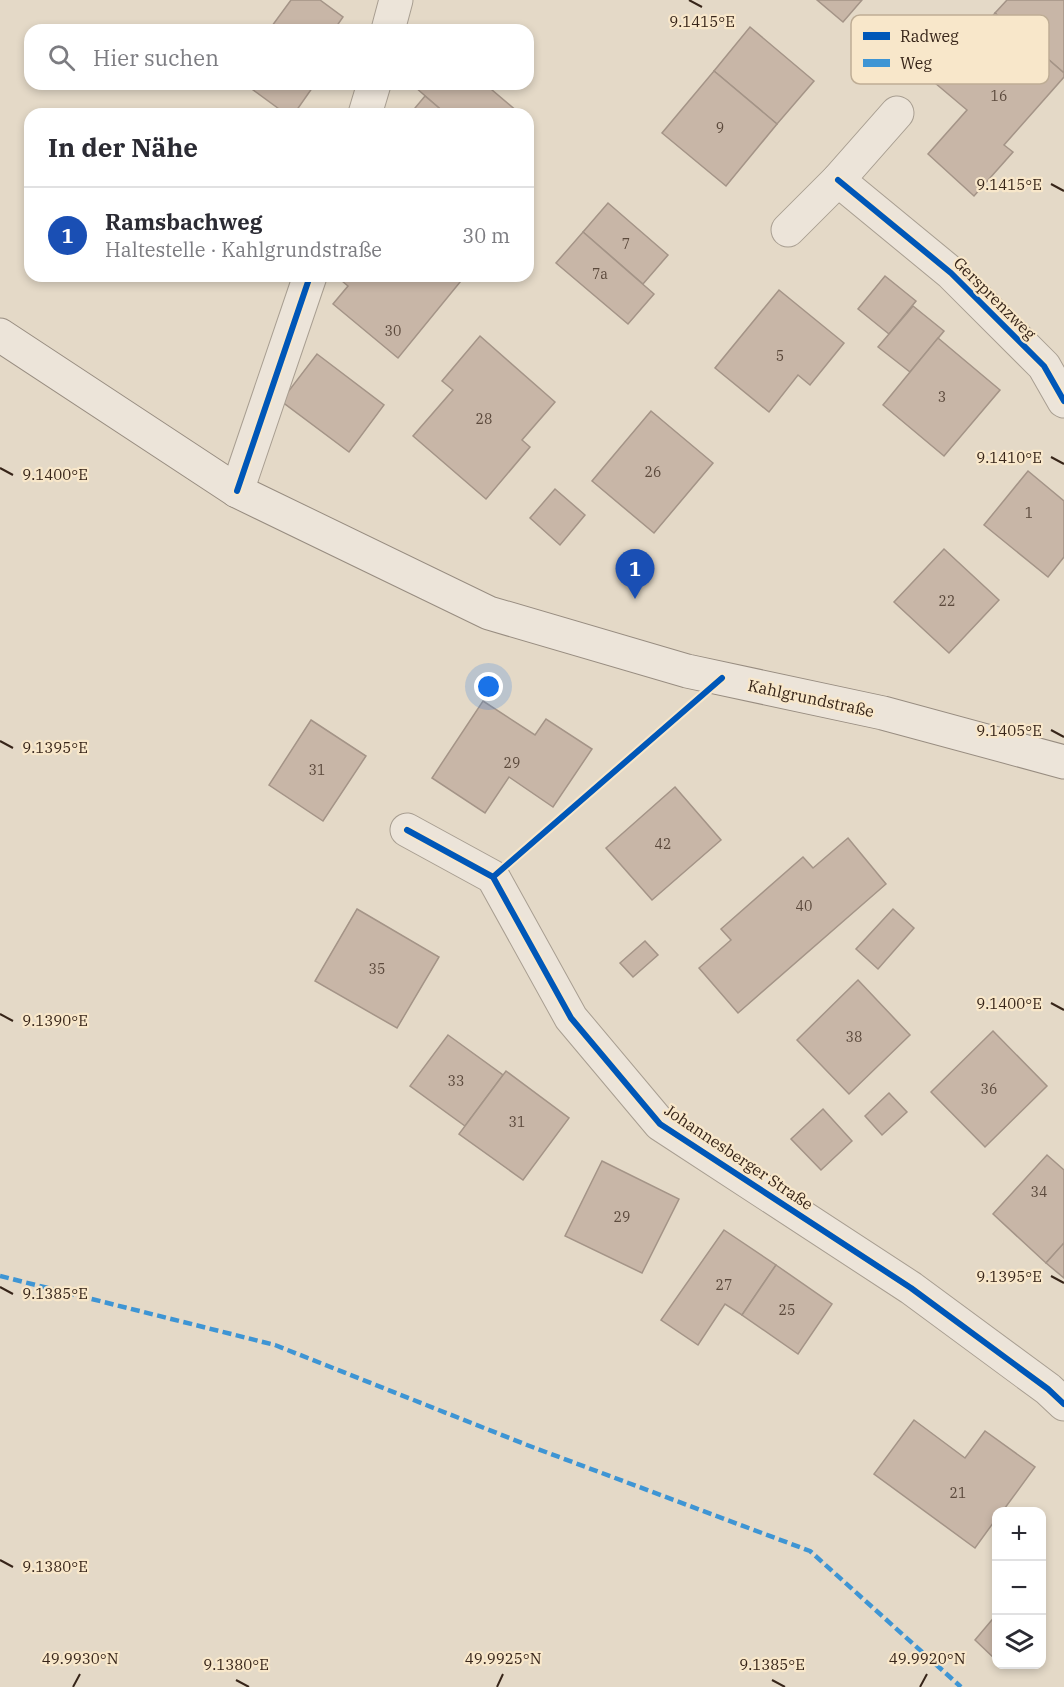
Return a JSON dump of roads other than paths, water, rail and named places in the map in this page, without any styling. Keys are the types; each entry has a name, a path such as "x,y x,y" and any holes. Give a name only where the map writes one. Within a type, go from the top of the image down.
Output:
{"street":[{"path":"390,24 396,0"},
{"path":"367,108 372,90"},
{"path":"788,230 838,180 897,113"},
{"name":"Gersprenzweg","path":"838,180 951,273 1044,366 1064,401"},
{"path":"237,492 308,282"},
{"name":"Kahlgrundstraße","path":"0,335 237,492 489,612 687,671 883,714 1064,762"},
{"name":"Johannesberger Straße","path":"407,830 494,877 571,1018 660,1124 911,1288 1048,1389 1064,1404"}],"place":[{"name":"Ramsbachweg","path":"635,599"}]}
